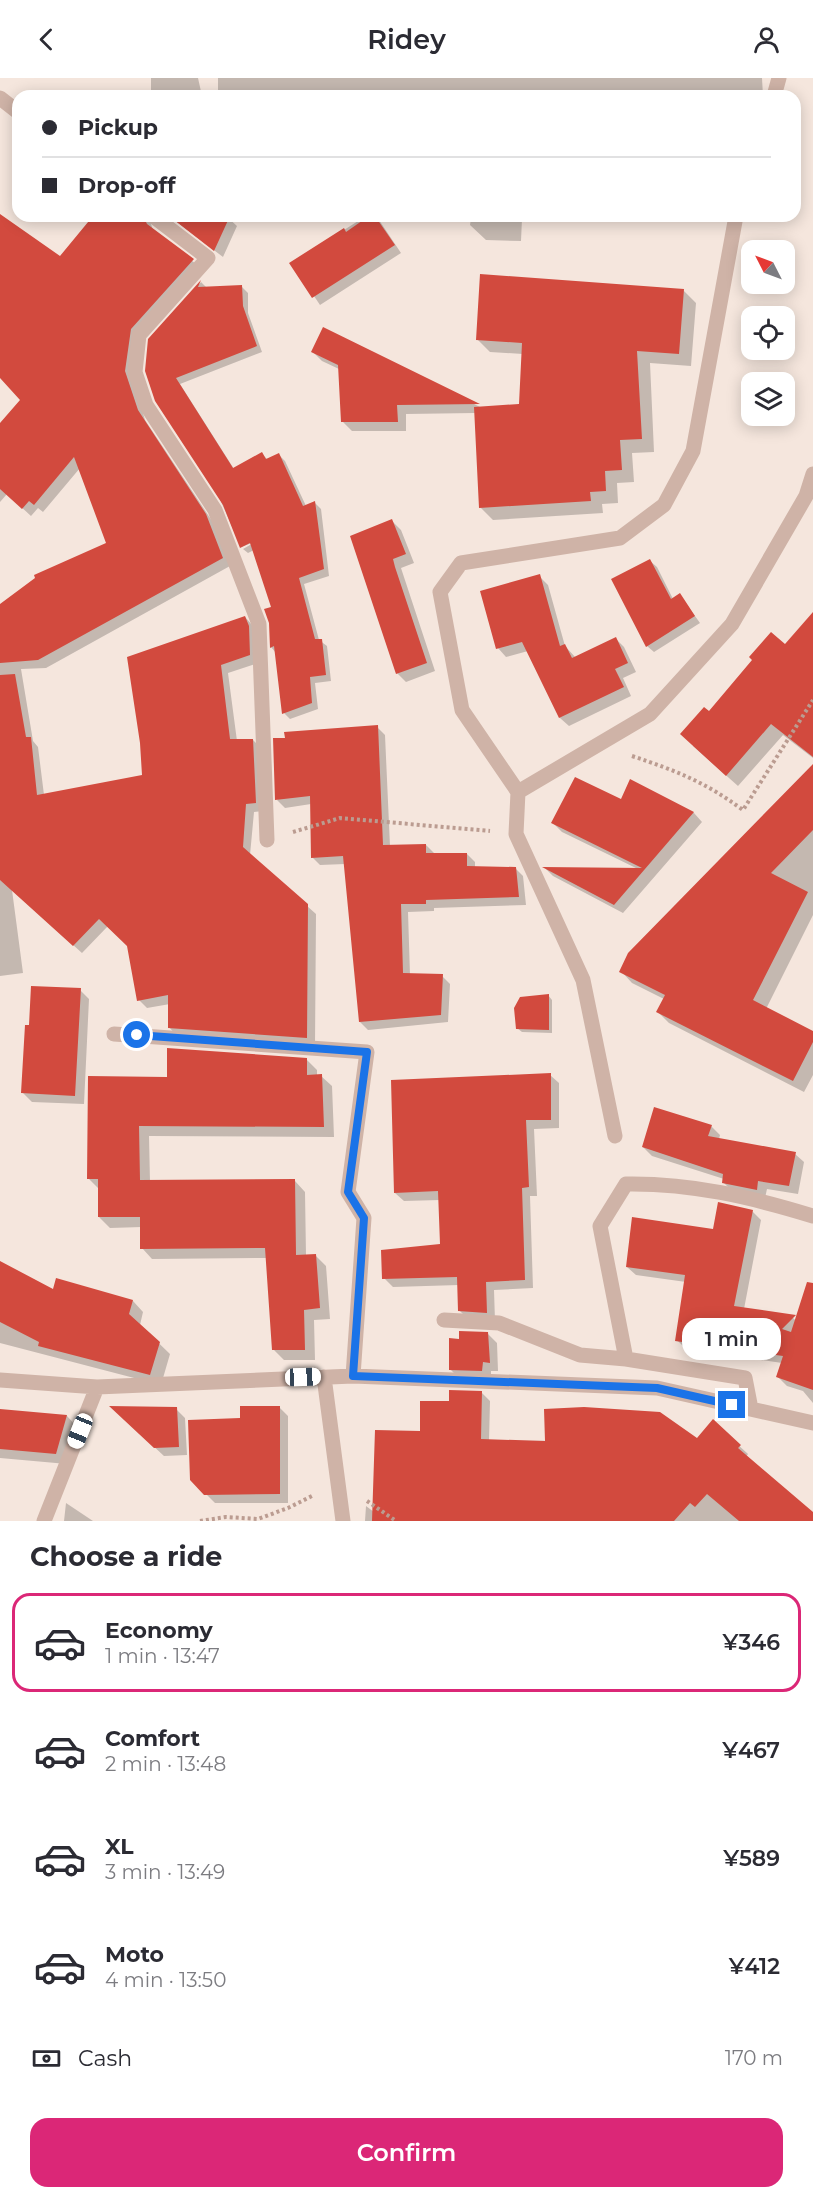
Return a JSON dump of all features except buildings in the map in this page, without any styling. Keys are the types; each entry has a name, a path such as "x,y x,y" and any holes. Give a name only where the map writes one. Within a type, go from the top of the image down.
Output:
{"street":[{"path":"0,98 12,107"},
{"path":"161,222 208,258 139,335 135,372 146,405 214,510 259,624 267,840"},
{"path":"615,1136 583,980 516,834 518,792 462,710 440,592 461,563 620,538 664,505 693,451 734,222"},
{"path":"518,792 650,714 732,624 806,496 813,474"},
{"path":"114,1034 367,1052 348,1192 364,1218 353,1376"},
{"path":"626,1359 600,1226 626,1184 680,1185 757,1198 813,1216"},
{"path":"444,1320 499,1323 580,1355 626,1359 745,1378 751,1409"},
{"path":"0,1380 97,1387 353,1376 657,1388 813,1423"},
{"path":"324,1377 343,1521"},
{"path":"44,1521 97,1387"}],"path":[{"path":"596,744 679,771 709,786 743,810 813,700"},
{"path":"267,840 339,818 516,834"},
{"path":"200,1521 226,1517 258,1519 288,1509 339,1482"}],"route":[{"path":"137,1035 367,1052 348,1192 364,1218 353,1376 657,1388 732,1405"}]}
